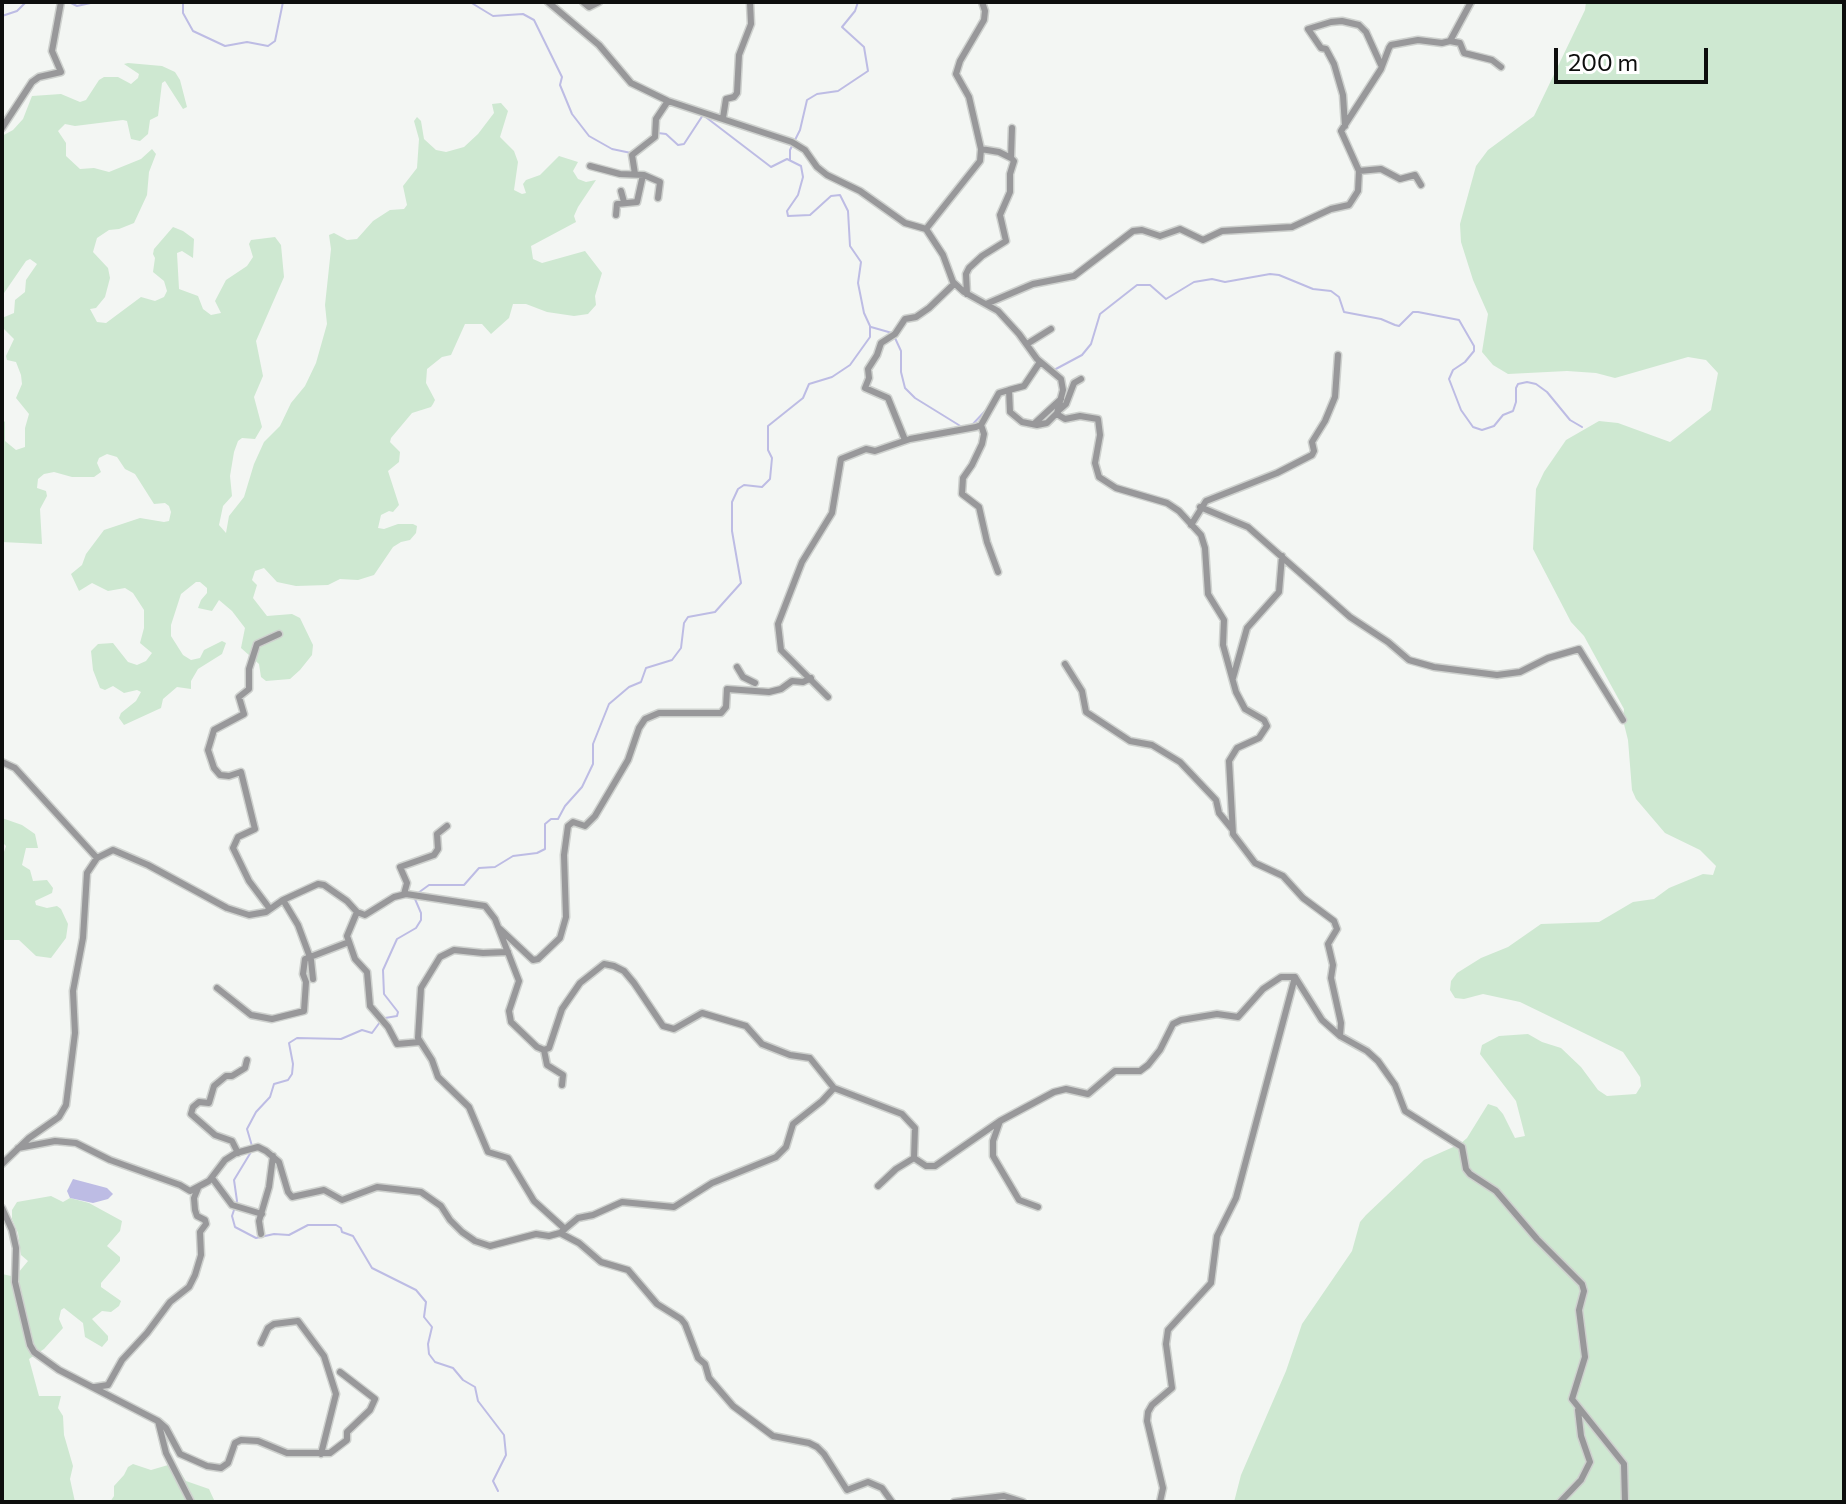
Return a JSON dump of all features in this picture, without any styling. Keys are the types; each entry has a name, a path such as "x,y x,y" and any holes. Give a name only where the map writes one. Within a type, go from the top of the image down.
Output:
{"street":[{"path":"2,128 32,82 61,71 53,60 52,51 61,2"},
{"path":"549,2 599,45 628,81 668,101 796,144 827,175 865,194 905,223 926,229 943,255 954,284 998,311 1040,362 1061,379 1063,390 1058,412 1063,419 1080,416 1098,419 1100,435 1095,463 1099,477 1116,488 1167,503 1191,525 1204,541 1208,594 1224,620 1223,645 1242,706 1264,720 1267,726 1259,738 1237,748 1230,756 1227,770 1232,829"},
{"path":"583,2 589,7 599,2"},
{"path":"723,118 726,99 737,93 739,55 751,24 750,2"},
{"path":"926,229 978,166 981,149 969,97 956,74 960,61 984,20 982,2"},
{"path":"1450,41 1471,2"},
{"path":"1345,126 1343,95 1334,64 1326,49 1321,48 1308,29 1342,21 1359,25 1366,32 1381,66"},
{"path":"986,304 1033,284 1074,276 1133,231 1142,230 1160,236 1180,229 1203,240 1222,231 1292,227 1328,210 1349,205 1357,195 1359,171 1341,131 1391,45 1418,40 1459,42 1463,52 1492,60 1501,67"},
{"path":"616,215 616,205 636,203 639,174 632,155 656,136 655,125 668,101"},
{"path":"967,294 966,274 969,268 1006,240 1000,215 1010,192 1014,161 1011,158 1012,128"},
{"path":"981,149 1011,158"},
{"path":"590,166 620,174 639,174 661,182 658,198"},
{"path":"1359,171 1381,169 1400,179 1415,175 1421,185"},
{"path":"621,191 624,202"},
{"path":"905,440 889,399 865,388 868,369 882,342 895,334 905,319 924,312 954,284"},
{"path":"1027,344 1051,329"},
{"path":"1191,525 1206,501 1277,473 1312,455 1312,442 1335,397 1338,355"},
{"path":"998,572 979,507 962,493 963,478 982,444 984,434 981,425 995,397 1024,386 1040,362"},
{"path":"1009,390 1010,412 1022,422 1037,425 1047,423 1066,404 1074,383 1081,379"},
{"path":"1035,423 1061,399"},
{"path":"828,697 781,650 778,624 802,562 832,513 841,460 866,449 877,450 905,440 981,425"},
{"path":"1200,507 1241,522 1350,617 1388,642 1405,658 1456,670 1505,675 1579,649 1623,720"},
{"path":"1233,678 1247,628 1281,589 1282,556"},
{"path":"270,909 249,881 233,848 238,837 255,829 241,772 220,775 208,750 214,730 244,714 239,697 249,689 249,669 257,644 279,634"},
{"path":"1065,664 1082,691 1083,709 1087,713 1130,741 1152,745 1180,762 1216,800 1219,813 1255,863 1288,879 1303,898 1334,921 1337,929 1328,944 1333,965 1331,978 1341,1023 1340,1036"},
{"path":"737,667 743,677 755,683"},
{"path":"736,690 743,677"},
{"path":"498,926 533,960 556,944 566,917 564,855 569,824 573,822 585,826 595,816 628,760 645,719 659,713 721,713 726,707 726,691 772,692 792,681 803,682 811,678"},
{"path":"2,762 15,768 97,858"},
{"path":"404,894 406,879 400,867 425,861 434,855 438,849 437,834 447,826"},
{"path":"2,1164 16,1148 59,1117 67,1102 75,1033 75,972 83,938 87,873 97,858 113,850 244,914 256,915 321,884 347,901 357,912 368,915 404,894 485,906 498,926 519,981 509,1011 511,1022 537,1047 544,1050 549,1048 569,995 604,964 624,971 663,1026 674,1029 702,1013 746,1026 762,1044 790,1055 810,1058 834,1088 886,1107 910,1121 915,1128 914,1158"},
{"path":"283,900 298,925 313,979"},
{"path":"357,912 348,933 349,942 355,959 367,972 371,1010 388,1027 397,1044 420,1042"},
{"path":"217,988 242,1010 264,1018 272,1019 305,1010 305,959 349,942"},
{"path":"508,952 454,950 440,957 421,988 420,1042 432,1060 438,1077 469,1107 488,1152 508,1158 534,1201 563,1231 601,1262 628,1270 657,1304 681,1319 709,1378 733,1406 773,1436 817,1447 847,1490 862,1483 876,1484 892,1502"},
{"path":"1295,977 1322,1020 1378,1061 1395,1085 1405,1111 1462,1147 1470,1174 1496,1191 1537,1239 1582,1284 1584,1291 1579,1310 1585,1357 1572,1396 1624,1464 1625,1502"},
{"path":"914,1158 926,1166 935,1166 1000,1121 1054,1092 1066,1089 1088,1094 1115,1071 1140,1071 1160,1050 1173,1024 1217,1014 1238,1017 1275,979 1295,977"},
{"path":"1160,1502 1163,1488 1147,1421 1152,1405 1172,1388 1166,1344 1168,1330 1211,1283 1217,1236 1236,1198 1295,977"},
{"path":"544,1050 547,1065 563,1075 562,1085"},
{"path":"238,1153 232,1141 215,1135 191,1114 196,1104 209,1103 214,1086 226,1076 245,1068 247,1060"},
{"path":"16,1148 55,1141 76,1143 110,1160 190,1191 212,1178 225,1160 258,1147 279,1162 292,1197 324,1190 342,1200 377,1187 428,1195 462,1232 485,1245 536,1234 549,1236 563,1231 578,1218 622,1202 674,1207 712,1183 776,1157 786,1147 793,1124 834,1088"},
{"path":"1000,1121 993,1141 993,1156 1019,1200 1038,1207"},
{"path":"261,1234 259,1221 273,1156"},
{"path":"878,1186 914,1158"},
{"path":"212,1178 232,1205 262,1214"},
{"path":"111,1396 110,1383 122,1360 170,1302 189,1287 195,1275 201,1255 200,1232 206,1224 195,1210 194,1198 198,1188"},
{"path":"2,1208 12,1230 16,1248 15,1282 34,1352 59,1370 158,1421 166,1428 180,1454 207,1466 223,1468 235,1443 241,1440 258,1441 287,1453 304,1451 321,1454 339,1449 347,1440 347,1432 370,1410 375,1399 340,1372"},
{"path":"261,1343 268,1328 274,1324 298,1321 324,1356 336,1394 321,1454"},
{"path":"88,1385 100,1387 110,1383"},
{"path":"1560,1502 1581,1480 1590,1462 1581,1436 1578,1407"},
{"path":"158,1421 172,1469 191,1502"},
{"path":"954,1502 1004,1496 1023,1502"}],"green space":[{"path":"1586,2 1844,2 1844,1502 1234,1502 1241,1475 1286,1371 1302,1324 1352,1251 1360,1222 1424,1160 1467,1138 1488,1104 1497,1107 1503,1114 1515,1138 1525,1136 1516,1101 1480,1054 1482,1045 1499,1036 1528,1034 1561,1048 1607,1096 1636,1094 1641,1086 1640,1077 1623,1052 1520,1002 1483,994 1455,998 1450,990 1451,981 1457,973 1481,958 1508,947 1541,924 1599,922 1633,902 1654,899 1669,888 1703,874 1713,875 1716,866 1700,850 1665,833 1636,799 1632,790 1624,709 1584,636 1571,622 1533,549 1536,489 1566,440 1599,421 1618,423 1670,442 1711,410 1718,373 1706,360 1688,357 1615,378 1567,371 1508,374 1493,365 1482,352 1488,314 1461,242 1460,224 1476,166 1488,150 1534,116 1585,10"},
{"path":"124,64 162,66 175,72 187,107 183,109 165,81 162,83 158,116 150,120 148,134 140,141 131,139 127,121 123,120 75,126 65,124 58,131 66,143 66,156 80,169 94,168 109,172 141,159 152,149 156,154 149,172 147,195 134,223 109,230 97,238 93,252 108,268 110,278 105,297 96,308 90,309 97,322 106,323 141,297 155,301 164,297 167,291 164,281 153,272 153,254 173,227 194,239 193,258 182,251 177,253 179,289 198,296 203,309 211,315 221,313 215,301 226,280 247,266 253,257 249,244 251,240 275,237 281,245 284,277 256,341 263,376 254,397 262,427 255,439 242,438 238,441 234,452 230,476 232,496 223,506 219,525 226,533 229,516 244,497 264,442 280,426 316,363 327,324 325,305 331,249 329,235 334,233 347,240 357,239 373,221 390,210 404,209 407,205 403,186 417,168 419,139 414,121 417,117 421,121 424,139 436,150 446,152 464,147 494,113 492,104 501,103 508,111 500,137 514,151 518,162 514,190 522,194 526,193 523,184 526,180 540,175 559,156 578,162 573,171 578,179 586,182 596,180 578,207 574,216 576,222 531,246 533,259 542,263 585,251 602,273 595,296 596,305 588,314 574,316 547,312 526,304 513,304 509,318 491,334 482,324 465,324 451,355 442,357 427,369 426,383 435,400 431,407 412,413 391,438 390,442 400,452 399,462 388,471 399,505 393,512 381,515 378,528 413,524 417,526 416,533 410,540 393,547 374,575 358,580 340,579 328,585 296,586 277,582 264,568 255,571 252,580 257,585 253,598 267,616 292,614 300,618 313,645 312,655 300,670 290,679 266,681 261,677 259,664 241,648 245,628 219,600 212,611 198,608 207,588 196,582 181,594 171,625 171,636 183,655 191,660 200,658 204,650 222,641 226,643 222,654 198,669 191,681 191,689 177,687 163,699 161,708 124,725 119,718 121,713 136,701 141,692 124,693 113,686 105,690 100,688 93,670 91,651 98,644 113,643 128,662 137,665 146,661 152,653 140,643 144,610 133,593 125,588 108,591 92,583 79,591 71,574 82,565 86,554 104,530 140,518 169,521 171,512 165,503 154,504 135,474 125,469 117,457 107,454 99,458 97,463 101,472 94,477 72,477 54,472 38,479 37,488 46,491 47,496 40,509 42,544 2,542 2,419 5,422 5,441 16,450 25,447 29,414 16,398 22,384 21,375 16,362 7,360 14,339 3,328 2,318 14,313 15,300 25,292 26,280 37,264 30,259 26,261 2,296 2,136 23,119 32,96 61,94 80,102 86,100 104,77 118,77 131,84 139,74"},
{"path":"2,818 22,825 35,834 38,848 26,848 22,865 30,870 33,881 47,880 53,888 52,893 35,901 36,905 47,908 57,906 68,924 66,938 51,958 36,956 19,940 2,940 2,858 6,846 2,842"},
{"path":"51,1196 63,1202 70,1198 89,1203 122,1221 120,1231 107,1246 120,1257 120,1261 101,1283 101,1287 121,1301 111,1312 102,1311 92,1319 108,1336 102,1347 85,1337 83,1323 64,1308 59,1319 63,1328 44,1349 29,1359 39,1396 61,1396 58,1408 63,1416 64,1435 73,1466 70,1479 75,1502 2,1502 2,1274 11,1276 18,1273 28,1261 21,1255 12,1210 17,1202"},
{"path":"175,1463 186,1481 209,1489 215,1502 110,1502 114,1496 114,1486 133,1464 151,1470"}],"water":[{"path":"73,1179 107,1188 113,1194 108,1199 93,1203 70,1198 67,1191"}],"waterway":[{"path":"2,16 17,11 26,2"},
{"path":"69,2 77,6 95,2"},
{"path":"183,2 183,13 193,31 225,46 247,42 268,46 275,41 283,2"},
{"path":"470,2 493,16 523,14 534,20 562,77 560,85 572,114 589,136 612,149 631,153"},
{"path":"790,160 790,150 800,130 807,100 817,94 838,91 868,71 864,47 842,27 858,2"},
{"path":"418,893 429,885 464,885 479,868 495,867 513,856 545,849 545,824 551,819 558,819 582,787 593,764 593,744 609,704 629,687 641,682 646,668 672,660 681,648 684,623 688,617 715,612 741,583 732,531 732,502 738,489 744,485 762,487 770,479 772,458 768,450 768,426 803,398 809,384 832,377 850,365 870,337 858,283 861,262 850,246 848,211 840,195 831,196 810,215 788,216 787,211 798,195 803,177 801,166 787,159 771,167 703,115 684,144 678,145 666,134 658,133"},
{"path":"1054,370 1082,355 1091,344 1100,314 1137,285 1150,285 1166,299 1194,282 1212,279 1225,282 1270,274 1313,289 1331,291 1339,297 1344,312 1399,326 1413,312 1459,320 1474,351 1453,370 1449,379 1461,410 1473,427 1482,430 1494,426 1503,415 1513,411 1516,388 1518,384 1527,382 1547,392 1570,420 1582,427"},
{"path":"871,327 892,333"},
{"path":"895,338 901,351 905,388 915,398 962,427"},
{"path":"972,425 986,410"},
{"path":"385,1018 397,1016 398,1012 384,994 383,970 397,939 416,928 421,920 415,899"},
{"path":"252,1146 247,1129 256,1112 270,1097 274,1084 288,1080 292,1074 289,1043 297,1038 341,1039 362,1030 372,1033 380,1022"},
{"path":"251,1152 234,1180 237,1201 232,1216 235,1227 256,1238 289,1235 308,1225 336,1225 342,1232 353,1236 372,1268 416,1290 426,1302 424,1317 432,1327 429,1354 435,1362 453,1368 463,1380 475,1387 478,1401 504,1435 506,1455 493,1481 498,1491"}]}
